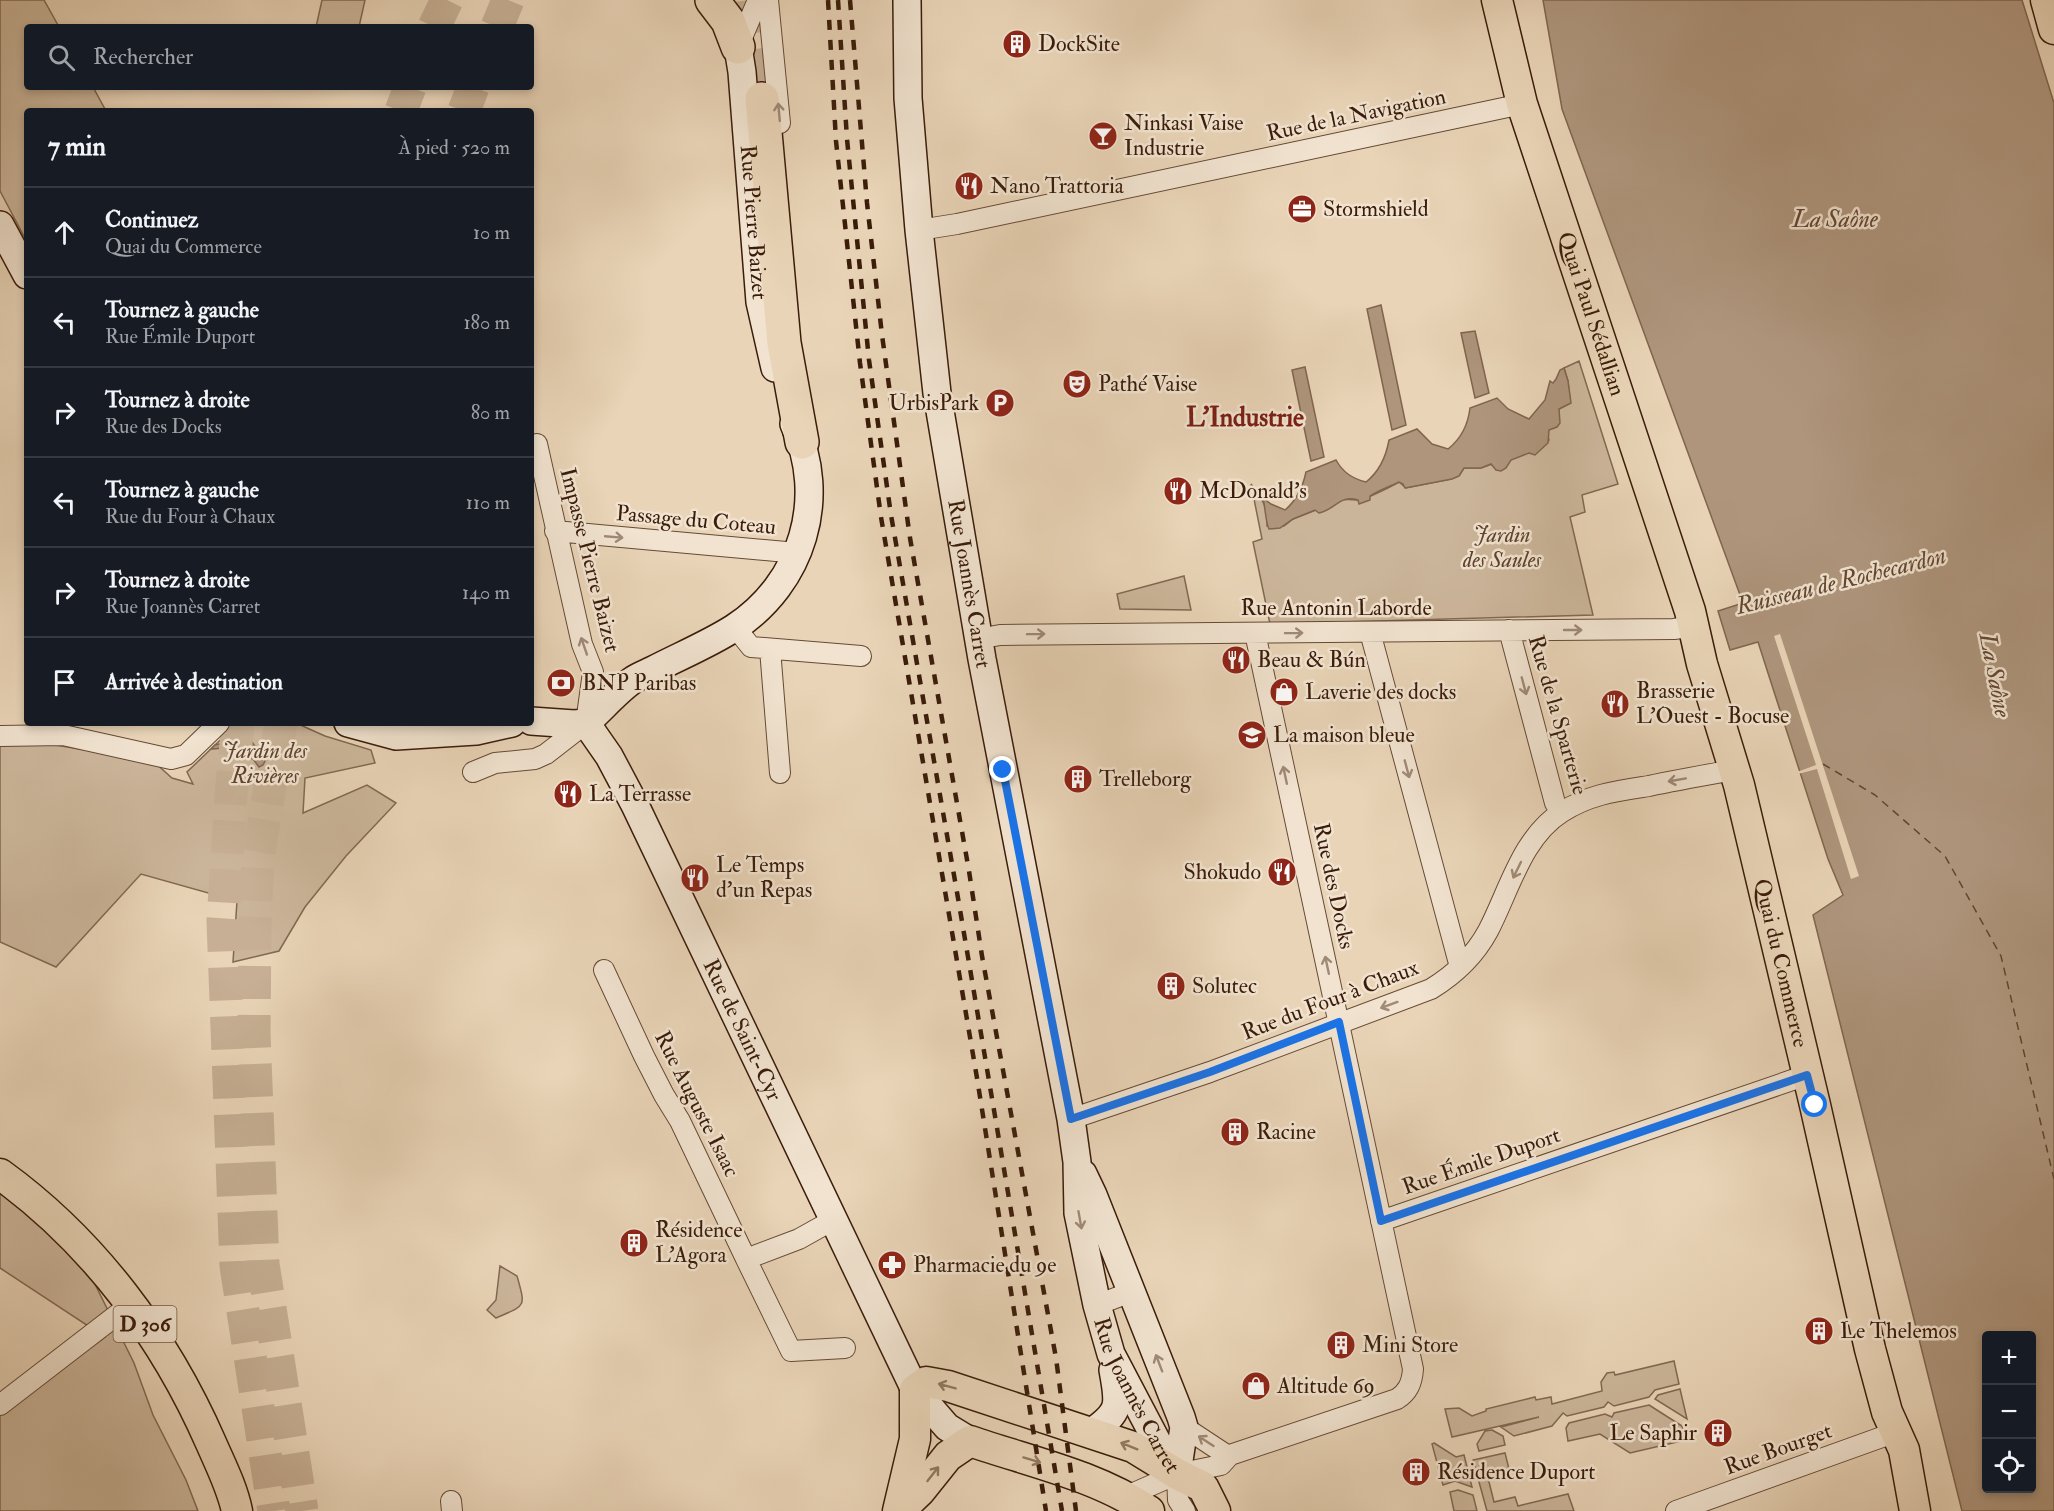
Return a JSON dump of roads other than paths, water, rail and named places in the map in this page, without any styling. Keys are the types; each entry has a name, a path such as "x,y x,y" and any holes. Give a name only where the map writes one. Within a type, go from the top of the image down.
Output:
{"highway":[{"path":"712,0 728,21 738,46"},
{"path":"762,99 784,343 802,442"}],"main road":[{"name":"Quai Paul Sédallian","path":"1497,0 1522,104 1694,626"},
{"path":"2046,0 2054,29"},
{"name":"Quai du Commerce","path":"1694,626 1702,664 1734,770 1852,1263 1870,1349 1887,1412 1904,1450 1915,1511"},
{"name":"D 306","path":"0,1174 20,1188 58,1222 100,1266 131,1304 167,1356 199,1416 233,1494 237,1511"},
{"path":"898,1511 915,1439 915,1390 926,1382 948,1386 1092,1432 1146,1453 1203,1487 1215,1511"},
{"path":"898,1511 920,1491 948,1456 970,1441"},
{"name":"Rue de Saint-Cyr","path":"970,1441 1081,1476 1138,1504"}],"street":[{"path":"738,46 758,0"},
{"name":"Rue Pierre Baizet","path":"768,0 806,406 802,442"},
{"name":"Rue Joannès Carret","path":"907,0 908,98 919,230 937,393 978,639 1071,1119 1077,1162 1078,1213 1097,1305 1111,1354 1163,1453 1178,1474"},
{"name":"Rue Pierre Baizet","path":"586,723 633,680 735,627 766,601 789,572 805,533 810,490 802,442 786,408 760,302 738,46"},
{"name":"Rue de la Navigation","path":"919,230 957,224 1522,104"},
{"path":"0,225 24,269"},
{"name":"Impasse Pierre Baizet","path":"537,444 582,644 594,672 586,723"},
{"name":"Passage du Coteau","path":"555,531 797,554"},
{"name":"Rue Antonin Laborde","path":"978,639 1000,635 1674,629 1694,626"},
{"path":"735,627 751,647 861,656"},
{"name":"Rue de la Sparterie","path":"1509,630 1555,803 1561,813"},
{"path":"1370,632 1460,967"},
{"name":"Rue des Docks","path":"1255,633 1381,1221"},
{"path":"770,649 780,773"},
{"path":"534,721 586,723"},
{"path":"473,772 495,763 536,759 586,723"},
{"name":"Rue de Saint-Cyr","path":"586,723 609,756 635,805 915,1390 947,1427 970,1441"},
{"path":"0,736 63,735 171,759 186,755 216,726"},
{"path":"359,726 396,736 476,731 498,726"},
{"name":"Rue du Four à Chaux","path":"1071,1119 1210,1072 1431,989 1448,979 1460,967 1486,933 1530,845 1547,824 1561,813 1593,796 1734,770"},
{"name":"Rue Auguste Isaac","path":"604,970 663,1095 680,1121 790,1352 845,1348"},
{"name":"Rue Émile Duport","path":"1178,1474 1221,1465 1228,1456 1397,1399 1404,1394 1413,1369 1381,1221 1807,1075"},
{"name":"Rue Joannès Carret","path":"1077,1162 1093,1195 1184,1427 1178,1474"},
{"path":"746,1259 799,1239 833,1220"},
{"path":"1097,1305 1131,1292"},
{"path":"0,1405 131,1304"},
{"path":"1092,1432 1110,1419 1118,1402 1111,1354"},
{"path":"1184,1427 1228,1456"},
{"name":"Rue Bourget","path":"1676,1511 1896,1432"},
{"path":"1178,1474 1178,1500 1185,1511"},
{"name":"Rue de Saint-Cyr","path":"1138,1504 1178,1474"}],"water":[{"name":"La Saône","path":"1543,0 2022,0 2054,103 2054,1511 1962,1511 1813,915 1843,895 1828,859 1758,642 1730,650 1718,611 1743,603 1562,109"},
{"path":"1381,305 1406,425 1392,430 1367,309"},
{"path":"1475,331 1489,393 1475,398 1461,333"},
{"path":"1305,367 1324,457 1311,461 1292,370"},
{"path":"1564,368 1571,403 1559,409 1560,423 1549,430 1548,443 1535,455 1529,453 1511,460 1501,471 1496,470 1491,464 1481,468 1464,468 1459,476 1452,479 1405,488 1399,482 1373,494 1370,500 1359,504 1358,500 1347,499 1325,511 1319,513 1315,510 1293,519 1280,528 1269,529 1263,498 1285,510 1299,492 1306,472 1336,460 1349,475 1366,482 1382,463 1389,440 1417,429 1432,444 1448,449 1464,431 1470,408 1497,398 1508,409 1529,419 1545,400 1550,381 1553,383 1560,370"},
{"path":"235,726 241,726 265,761 259,767 253,759 224,748 211,749 219,744 250,753 251,746"}],"tunnel":[{"path":"435,24 447,0"},
{"path":"498,24 508,0"},
{"path":"752,0 762,99"},
{"path":"402,108 409,90"},
{"path":"465,108 472,90"},
{"path":"238,726 223,921 236,1266 274,1511"},
{"path":"280,726 258,857 254,1033 263,1264 302,1511"}],"railway":[{"path":"828,0 836,141 860,363 881,517 977,1078 1046,1511"},
{"path":"838,0 847,139 869,360 891,515 1062,1511"},
{"path":"850,0 867,203 882,335 910,538 982,956 1056,1358 1076,1511"}],"place":[{"name":"DockSite","path":"1017,44"},
{"name":"Ninkasi Vaise Industrie","path":"1103,136"},
{"name":"Nano Trattoria","path":"969,186"},
{"name":"Stormshield","path":"1302,209"},
{"name":"Pathé Vaise","path":"1077,384"},
{"name":"UrbisPark","path":"1000,403"},
{"name":"McDonald's","path":"1178,491"},
{"name":"Beau & Bún","path":"1236,660"},
{"name":"BNP Paribas","path":"561,683"},
{"name":"Laverie des docks","path":"1284,692"},
{"name":"Brasserie L'Ouest - Bocuse","path":"1615,704"},
{"name":"La maison bleue","path":"1252,735"},
{"name":"Trelleborg","path":"1078,779"},
{"name":"La Terrasse","path":"568,794"},
{"name":"Shokudo","path":"1282,872"},
{"name":"Le Temps d'un Repas","path":"695,878"},
{"name":"Solutec","path":"1171,986"},
{"name":"Racine","path":"1235,1132"},
{"name":"Résidence L’Agora","path":"634,1243"},
{"name":"Pharmacie du 9e","path":"892,1265"},
{"name":"Le Thelemos","path":"1819,1331"},
{"name":"Mini Store","path":"1341,1345"},
{"name":"Altitude 69","path":"1256,1386"},
{"name":"Le Saphir","path":"1718,1433"},
{"name":"Résidence Duport","path":"1416,1472"}],"district":[{"name":"L’Industrie","path":"1245,418"}],"park label":[{"name":"Jardin des Saules","path":"1502,548"},
{"name":"Jardin des Rivières","path":"265,764"}],"water label":[{"name":"Ruisseau de Rochecardon","path":"1841,581"}]}
